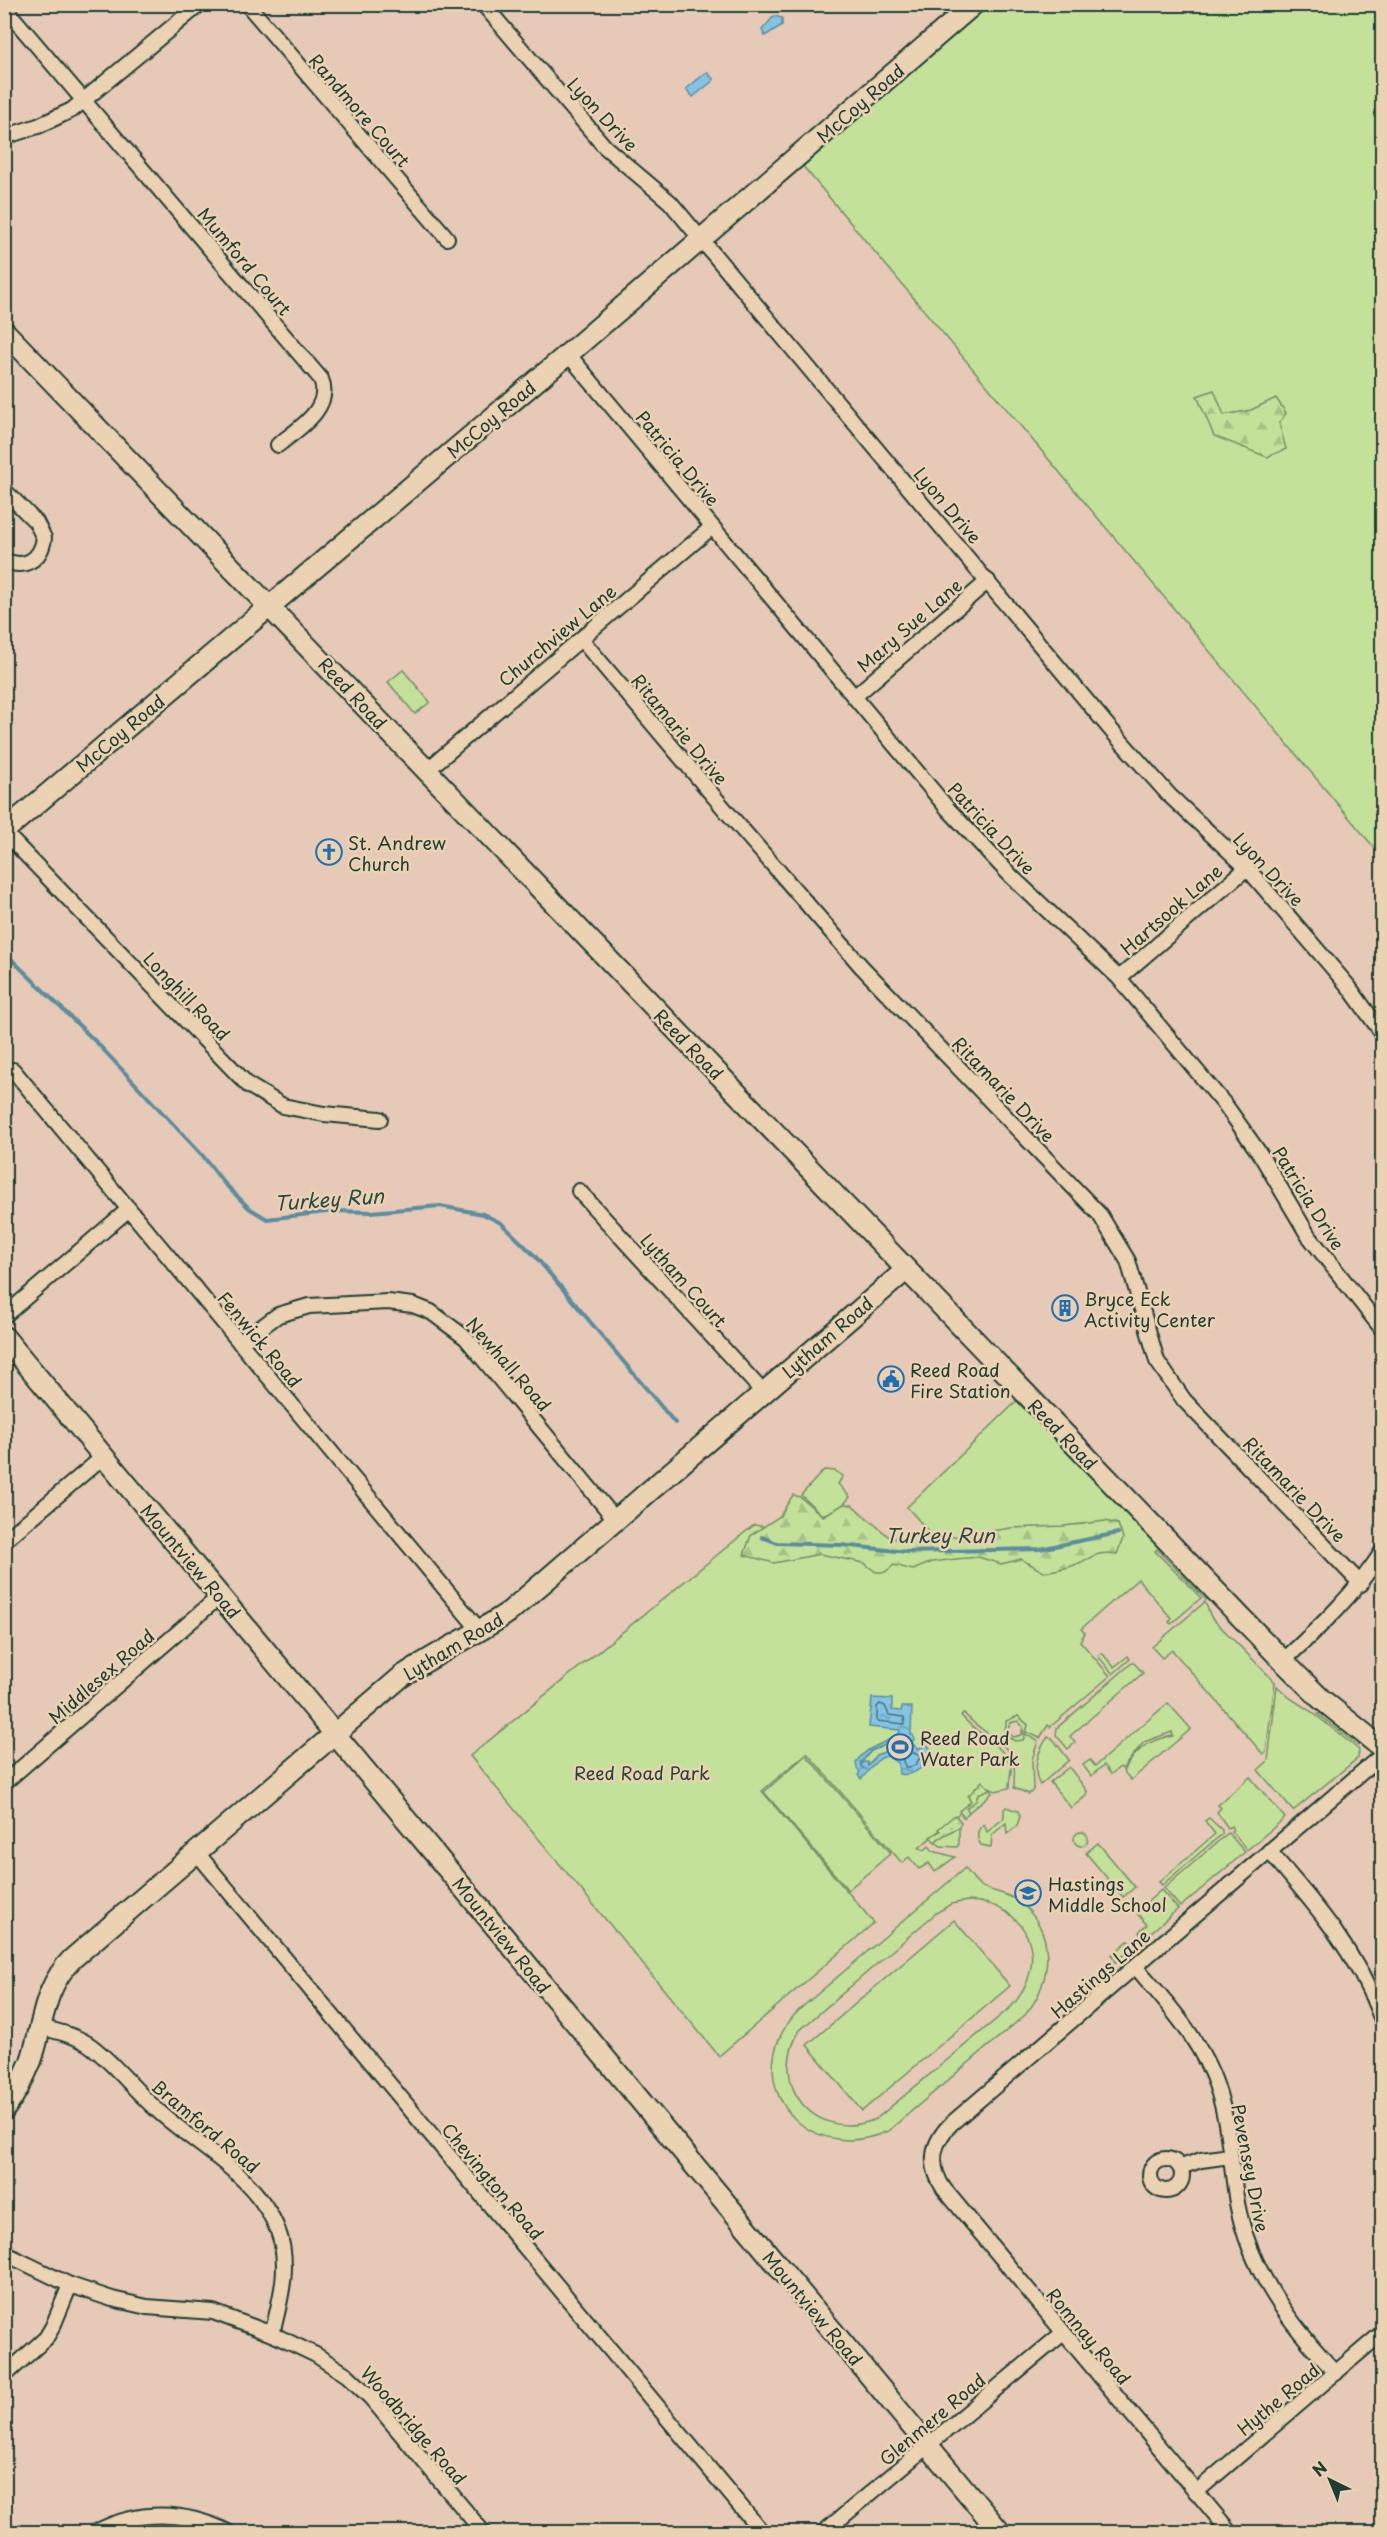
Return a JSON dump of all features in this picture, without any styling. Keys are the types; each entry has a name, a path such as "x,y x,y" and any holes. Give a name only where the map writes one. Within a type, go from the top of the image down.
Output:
{"main road":[{"name":"McCoy Road","path":"4,832 568,354 974,4"},
{"name":"Reed Road","path":"4,331 1283,1661 1321,1699 1383,1748"},
{"name":"Lytham Road","path":"4,2110 25,2076 51,1988 58,1973 72,1959 401,1677 426,1660 481,1632 509,1612 615,1518 906,1270"},
{"name":"Mountview Road","path":"4,1337 1000,2532"}],"street":[{"path":"4,137 38,126 72,110 200,4"},
{"name":"Randmore Court","path":"247,4 447,238"},
{"name":"Lyon Drive","path":"483,4 604,147 657,189 1168,795 1247,868 1349,987 1383,1033"},
{"name":"Mumford Court","path":"4,7 321,379 324,394 318,409 278,445"},
{"name":"Patricia Drive","path":"568,354 948,809 985,849 1119,978 1244,1130 1308,1235 1383,1329"},
{"path":"4,490 36,522 44,538 39,554 32,561 22,565 4,560"},
{"name":"Churchview Lane","path":"426,771 712,527"},
{"name":"Mary Sue Lane","path":"854,697 988,581"},
{"name":"Ritamarie Drive","path":"581,639 861,966 1100,1215 1128,1261 1157,1361 1184,1400 1361,1584"},
{"name":"Longhill Road","path":"4,832 248,1085 283,1106 324,1114 380,1119"},
{"name":"Hartsook Lane","path":"1119,978 1247,868"},
{"name":"Fenwick Road","path":"13,1070 481,1632"},
{"name":"Lytham Court","path":"579,1191 763,1392"},
{"path":"4,1316 129,1209"},
{"name":"Newhall Road","path":"240,1343 278,1315 309,1306 388,1302 413,1305 431,1312 466,1338 615,1518"},
{"path":"4,1541 104,1456"},
{"path":"1283,1661 1361,1584 1383,1552"},
{"name":"Middlesex Road","path":"4,1783 220,1596"},
{"name":"Hastings Lane","path":"933,2156 936,2142 952,2123 1383,1755"},
{"path":"1269,1851 1329,1921 1350,1952 1366,1980 1383,2020"},
{"name":"Chevington Road","path":"197,1853 762,2532"},
{"name":"Pevensey Drive","path":"1136,1967 1182,2021 1208,2065 1226,2123 1242,2224 1248,2245 1261,2273 1286,2315 1336,2373"},
{"name":"Bramford Road","path":"40,2027 64,2033 90,2046 158,2111 256,2191 273,2217 283,2253 283,2289 272,2334"},
{"name":"Romnay Road","path":"933,2156 935,2174 944,2189 1230,2532"},
{"path":"1181,2168 1201,2160 1230,2156"},
{"name":"Woodbridge Road","path":"4,2253 70,2285 112,2299 147,2307 213,2312 272,2334 316,2355 347,2374 379,2406 483,2532"},
{"path":"4,2376 46,2338 70,2285"},
{"name":"Glenmere Road","path":"824,2532 1063,2333"},
{"name":"Hythe Road","path":"1196,2492 1383,2333"},
{"path":"96,2532 124,2520 165,2514 207,2522 228,2532"}],"green space":[{"path":"989,5 1382,5 1382,857 802,165"},
{"path":"1214,390 1224,415 1251,410 1276,398 1286,413 1279,423 1286,449 1267,457 1214,436 1197,396"},
{"path":"403,670 430,702 415,714 388,682"},
{"name":"Reed Road Park","path":"1015,1399 1208,1598 1206,1600 1157,1549 1155,1551 1201,1598 1171,1624 1169,1622 1172,1619 1138,1579 1081,1629 1085,1633 1080,1641 1110,1676 1050,1727 1048,1725 1040,1738 1026,1732 1028,1725 1018,1716 1005,1729 1010,1739 1024,1738 1025,1734 1038,1741 1032,1760 1033,1790 1029,1794 1014,1788 1014,1764 1007,1750 964,1713 961,1715 998,1747 1009,1761 1011,1768 1009,1788 995,1791 990,1787 986,1790 990,1789 992,1793 969,1812 965,1808 919,1848 925,1850 929,1846 933,1851 955,1857 935,1872 929,1863 919,1869 909,1857 902,1863 807,1753 762,1791 874,1923 719,2056 470,1756 754,1525 880,1542 937,1541 907,1507 1016,1402"},
{"path":"824,1470 835,1471 843,1476 838,1484 850,1497 840,1508 822,1515 801,1495"},
{"path":"793,1495 800,1497 823,1516 844,1504 852,1505 888,1536 900,1539 922,1530 945,1538 1011,1528 1064,1526 1105,1521 1118,1524 1123,1538 1117,1554 1097,1555 1072,1566 1044,1572 1021,1559 1001,1564 978,1557 932,1562 913,1570 894,1565 885,1572 876,1572 864,1563 820,1554 774,1563 744,1555 751,1535 780,1516"},
{"path":"1205,1602 1211,1617 1275,1682 1266,1752 1263,1754 1172,1650 1162,1658 1152,1647"},
{"path":"1102,1653 1114,1667 1128,1656 1130,1659 1113,1674 1098,1656"},
{"path":"1133,1662 1143,1673 1070,1736 1075,1743 1068,1749 1056,1735 1057,1728"},
{"path":"1277,1686 1359,1750 1358,1758 1293,1811 1258,1770 1268,1761"},
{"path":"1168,1703 1191,1729 1131,1780 1123,1771 1133,1756 1144,1746 1156,1740 1173,1736 1172,1732 1144,1742 1122,1769 1120,1767 1111,1774 1104,1765 1091,1776 1083,1765 1090,1760 1095,1766"},
{"path":"1321,1712 1360,1743 1358,1746 1318,1714"},
{"path":"1018,1716 1028,1725 1026,1732 1022,1731 1023,1727 1018,1721 1010,1723 1007,1731 1013,1737 1025,1734 1023,1740 1015,1741 1005,1735 1006,1721"},
{"path":"1048,1737 1053,1739 1069,1760 1040,1785 1036,1773 1037,1760"},
{"path":"885,1745 889,1747 888,1751 876,1755 869,1765 861,1764 865,1769 861,1767 860,1764 871,1751"},
{"path":"806,1755 891,1853 848,1890 764,1792"},
{"path":"1069,1767 1087,1791 1086,1796 1071,1808 1050,1782"},
{"path":"1250,1777 1285,1818 1247,1850 1231,1831 1233,1829 1231,1826 1228,1828 1217,1812 1221,1808 1218,1805"},
{"path":"982,1781 990,1789 978,1794 976,1801 966,1808 969,1812 964,1818 959,1811 971,1801 968,1796"},
{"path":"1006,1807 1018,1811 1020,1816 1017,1826 1007,1834 1006,1823 992,1835 991,1847 981,1845 978,1839 979,1829 984,1824 987,1832 1004,1818"},
{"path":"955,1815 961,1822 959,1827 935,1842 930,1837 940,1831 938,1829"},
{"path":"1209,1818 1222,1830 1222,1834 1162,1885 1159,1882 1215,1834 1205,1821"},
{"path":"959,1827 957,1847 941,1846 935,1842 939,1838"},
{"path":"1081,1832 1086,1834 1088,1839 1086,1844 1081,1846 1076,1844 1074,1839 1076,1834"},
{"path":"1228,1833 1245,1852 1180,1907 1164,1888"},
{"path":"1098,1843 1135,1887 1123,1897 1086,1853"},
{"path":"965,1868 981,1886 1011,1897 1029,1911 1045,1939 1046,1971 1035,2001 1025,2015 888,2131 857,2139 829,2137 805,2127 787,2109 776,2087 773,2062 781,2035 800,2009","holes":["967,1901 988,1904 1006,1912 1019,1923 1028,1937 1031,1954 1030,1972 1023,1990 1011,2007 876,2119 854,2125 834,2123 817,2116 803,2105 793,2089 789,2071 791,2051 800,2030 936,1913 951,1904"]},
{"path":"1161,1890 1178,1909 1143,1939 1139,1932 1147,1925 1136,1912"},
{"path":"954,1920 1010,1986 862,2111 807,2045"},
{"path":"1128,1941 1134,1946 1116,1962 1112,1955"}],"water":[{"path":"774,16 782,18 782,25 765,36 762,30"},
{"path":"707,72 714,80 693,97 686,89"},
{"path":"872,1698 892,1699 892,1710 901,1711 902,1707 912,1707 911,1735 914,1740 911,1742 918,1749 927,1744 932,1751 930,1756 920,1769 910,1774 899,1774 898,1763 887,1756 883,1757 861,1779 856,1762 867,1751 900,1732 900,1730 869,1727","holes":["885,1745 889,1747 888,1751 876,1755 868,1766 867,1762 863,1762 861,1766 865,1769 861,1767 860,1763 871,1751"]}],"waterway":[{"name":"Turkey Run","path":"4,952 98,1044 249,1208 267,1219 335,1211 371,1212 440,1206 483,1214 501,1223 535,1256 675,1423"},
{"name":"Turkey Run","path":"762,1537 777,1543 841,1545 907,1552 1040,1549 1118,1533"}],"place":[{"name":"St. Andrew Church","path":"329,852"},
{"name":"Bryce Eck Activity Center","path":"1065,1308"},
{"name":"Reed Road Fire Station","path":"891,1379"},
{"name":"Reed Road Water Park","path":"900,1747"},
{"name":"Hastings Middle School","path":"1028,1893"}]}
